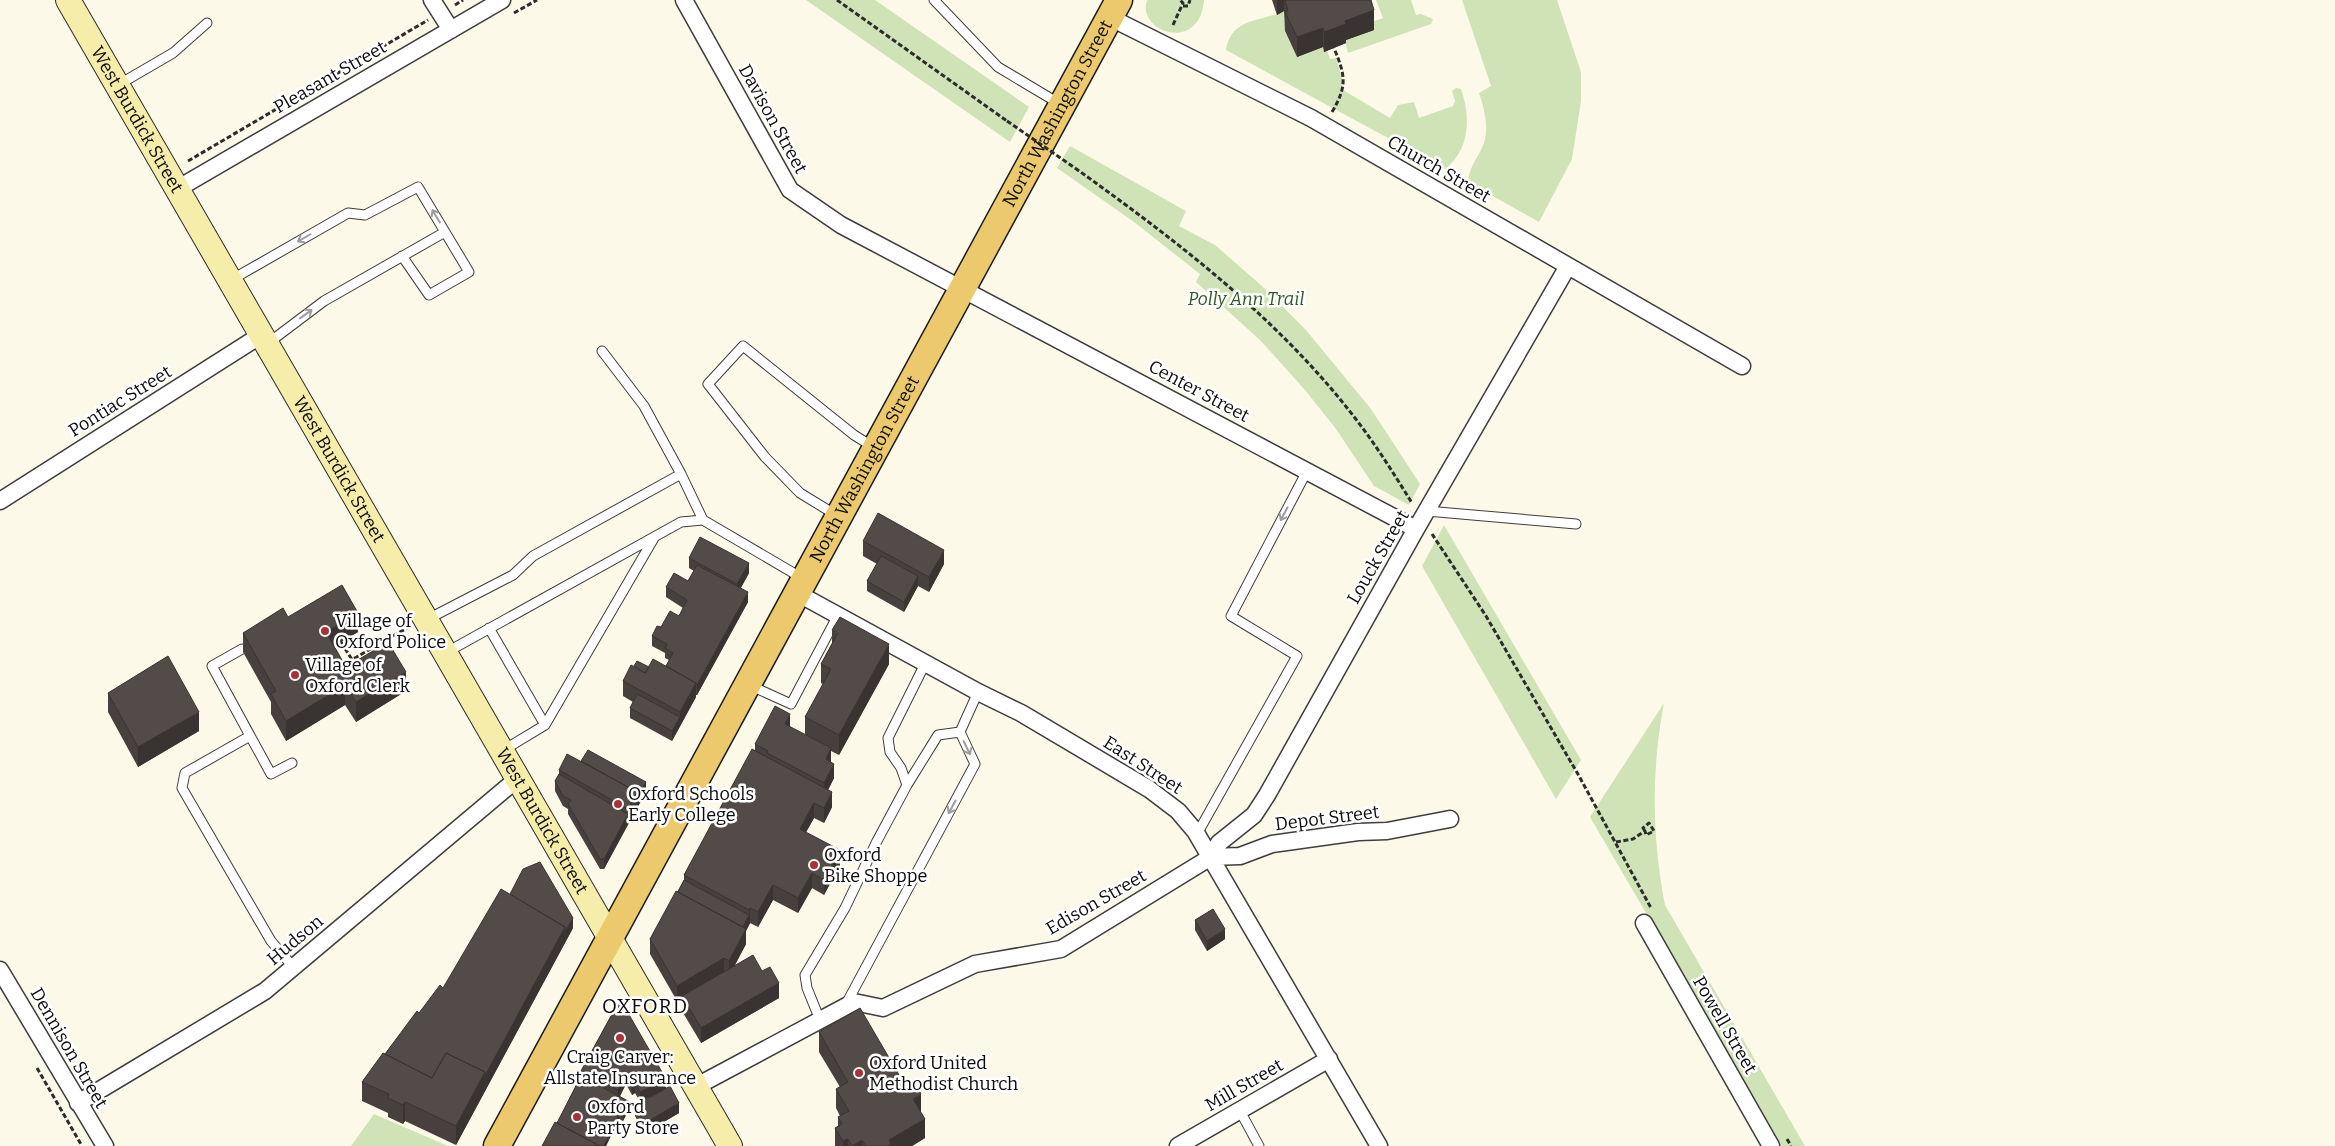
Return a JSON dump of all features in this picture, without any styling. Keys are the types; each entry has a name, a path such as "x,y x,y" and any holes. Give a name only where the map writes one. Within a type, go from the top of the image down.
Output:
{"main road":[{"name":"North Washington Street","path":"497,1146 1114,9"}],"street":[{"name":"West Burdick Street","path":"68,0 696,1087 725,1145"},
{"name":"Pleasant Street","path":"177,189 502,0"},
{"name":"Davison Street","path":"684,0 790,190 841,225 962,287"},
{"path":"436,7 451,30"},
{"name":"Church Street","path":"1114,9 1311,118 1742,366"},
{"name":"Louck Street","path":"1211,857 1220,843 1254,815 1267,795 1568,266"},
{"name":"Center Street","path":"962,287 1307,471 1422,520"},
{"name":"Pontiac Street","path":"0,501 264,339"},
{"name":"East Street","path":"801,586 838,615 978,692 1021,713 1149,789 1178,811 1197,834 1211,857 1379,1146"},
{"name":"Hudson","path":"78,1104 258,996 294,968 517,779"},
{"name":"Depot Street","path":"1211,857 1240,856 1272,844 1358,832 1387,831 1450,819"},
{"name":"Edison Street","path":"696,1087 854,1002 883,1008 976,964 1061,949 1211,857"},
{"name":"Powell Street","path":"1649,918 1771,1146"},
{"name":"Dennison Street","path":"0,970 104,1146"},
{"name":"Mill Street","path":"1178,1146 1329,1060"}],"lane":[{"path":"934,0 998,66 1062,104"},
{"path":"117,85 173,53 207,23"},
{"path":"230,281 348,213 365,215 418,187 468,272 429,295 402,256"},
{"path":"264,339 324,301 445,232"},
{"path":"838,517 800,493 771,463 708,384 743,346 854,435 875,448"},
{"path":"602,351 644,406 681,474 703,520 801,586"},
{"path":"1197,834 1297,656 1231,616 1307,471"},
{"path":"426,620 513,575 533,556 681,474"},
{"path":"445,653 681,522 703,520"},
{"path":"1422,520 1576,524"},
{"path":"502,751 545,725 654,537"},
{"path":"748,684 791,704 838,615"},
{"path":"490,628 545,725"},
{"path":"242,649 212,666 271,774 292,763"},
{"path":"907,785 901,768 890,752 888,738 926,662"},
{"path":"844,1007 922,858 975,764 960,732 978,692"},
{"path":"820,1020 807,988 805,975 845,908 877,841 907,785 938,735 960,732"},
{"path":"250,736 185,773 182,788 271,940 294,968"},
{"path":"1240,1111 1259,1146"}],"path":[{"path":"188,160 436,7 463,0"},
{"path":"837,0 1172,239 1223,282 1279,334 1312,368 1354,417 1378,449 1422,520 1486,616 1616,842 1649,918"},
{"path":"1173,25 1184,3 1180,0"},
{"path":"1182,6 1188,6 1190,0"},
{"path":"1332,112 1341,97 1344,74 1334,48"},
{"path":"336,669 404,630 426,620"},
{"path":"342,642 358,670"},
{"path":"1616,842 1633,839 1645,832"},
{"path":"34,1063 82,1146"},
{"path":"1786,1138 1791,1146"}],"green space":[{"path":"806,0 875,0 1029,107 1010,142"},
{"path":"1147,0 1204,0 1200,17 1192,27 1181,32 1170,32 1159,28 1151,21 1146,11"},
{"path":"1376,0 1411,0 1416,15 1421,14 1433,19 1431,24 1348,53 1345,40 1372,22 1383,18"},
{"path":"1462,0 1557,0 1581,72 1581,101 1572,159 1539,222 1468,182 1472,166 1484,143 1486,130 1483,105 1479,93 1491,86"},
{"path":"1285,11 1284,19 1288,30 1285,32 1297,57 1323,47 1324,51 1327,50 1330,59 1336,58 1342,78 1343,90 1390,118 1398,105 1414,102 1419,118 1453,106 1455,101 1452,91 1456,88 1461,89 1466,111 1466,132 1464,143 1453,161 1445,169 1226,50 1229,40 1240,26"},
{"name":"Polly Ann Trail","path":"1070,146 1186,211 1179,226 1215,245 1262,286 1306,330 1371,409 1420,484 1409,505 1374,486 1336,429 1305,390 1261,341 1196,282 1200,274 1134,222 1057,168"},
{"path":"1444,525 1581,760 1556,799 1422,566"},
{"path":"1664,703 1657,754 1655,804 1658,854 1665,905 1805,1146 1782,1146 1590,817"},
{"path":"374,1114 448,1146 351,1146"}],"building":[{"path":"1285,0 1371,0 1374,10 1345,21 1346,24 1324,32 1323,28 1297,37 1285,12 1288,11"},
{"path":"878,513 944,550 929,577 863,541"},
{"path":"700,537 749,563 737,584 689,558"},
{"path":"881,556 918,576 904,602 867,581"},
{"path":"697,565 748,592 696,685 696,683 666,666 673,653 665,648 667,644 652,636 657,626 661,627 670,611 679,616 687,600 666,587 674,573 688,581"},
{"path":"342,585 358,613 326,632 346,667 388,642 406,672 356,702 345,685 286,721 271,694 276,691 243,633 283,608 288,617"},
{"path":"840,617 889,644 839,735 805,717 831,669 821,664 838,633 832,630"},
{"path":"168,656 199,712 138,747 108,693"},
{"path":"653,659 696,683 680,712 623,681 631,665 645,673"},
{"path":"637,661 649,667 645,673 634,666"},
{"path":"637,694 680,717 672,731 630,708"},
{"path":"775,706 790,714 785,724 831,748 826,759 834,764 824,783 767,753 768,751 755,744"},
{"path":"752,749 832,792 824,808 814,803 800,829 840,850 824,880 812,873 798,898 773,885 758,912 750,908 749,910 684,875"},
{"path":"588,750 646,782 637,797 637,792 581,761"},
{"path":"567,754 637,792 628,809 559,770"},
{"path":"559,774 628,814 604,859 600,859 568,804 571,800 563,796 555,781"},
{"path":"540,862 573,918 565,932 565,927 510,894 523,869"},
{"path":"684,880 749,915 743,927 678,892"},
{"path":"501,889 565,927 485,1076 485,1072 446,1053 432,1078 385,1054 417,1011 419,1013 440,985 443,988"},
{"path":"676,891 746,929 729,961 724,958 677,986 650,939"},
{"path":"1213,909 1225,929 1207,941 1195,920"},
{"path":"753,955 762,971 770,967 779,983 701,1028 682,996"},
{"name":"Craig Carver: Allstate Insurance","path":"617,1005 624,1006 666,1079 640,1092 635,1083 632,1085 626,1074 618,1090 581,1071"},
{"name":"Oxford United Methodist Church","path":"860,1008 905,1085 913,1080 921,1094 913,1099 925,1119 889,1140 891,1144 888,1146 866,1146 862,1140 852,1146 848,1139 843,1141 835,1128 842,1124 838,1117 849,1111 836,1089 848,1082 819,1032"},
{"path":"383,1053 432,1078 446,1053 485,1072 456,1126 405,1102 403,1105 388,1098 389,1094 362,1082"},
{"path":"581,1076 630,1102 623,1116 619,1114 604,1146 600,1146 557,1123"},
{"path":"670,1086 679,1103 645,1123 635,1106"},
{"path":"555,1122 600,1146 542,1146"}],"place":[{"name":"Village of Oxford Police","path":"325,631"},
{"name":"Village of Oxford Clerk","path":"295,675"},
{"name":"Oxford Schools Early College","path":"618,804"},
{"name":"Oxford Bike Shoppe","path":"814,865"},
{"name":"Craig Carver: Allstate Insurance","path":"620,1038"},
{"name":"Oxford United Methodist Church","path":"859,1073"},
{"name":"Oxford Party Store","path":"577,1117"}],"district":[{"name":"OXFORD","path":"645,1006"}]}
